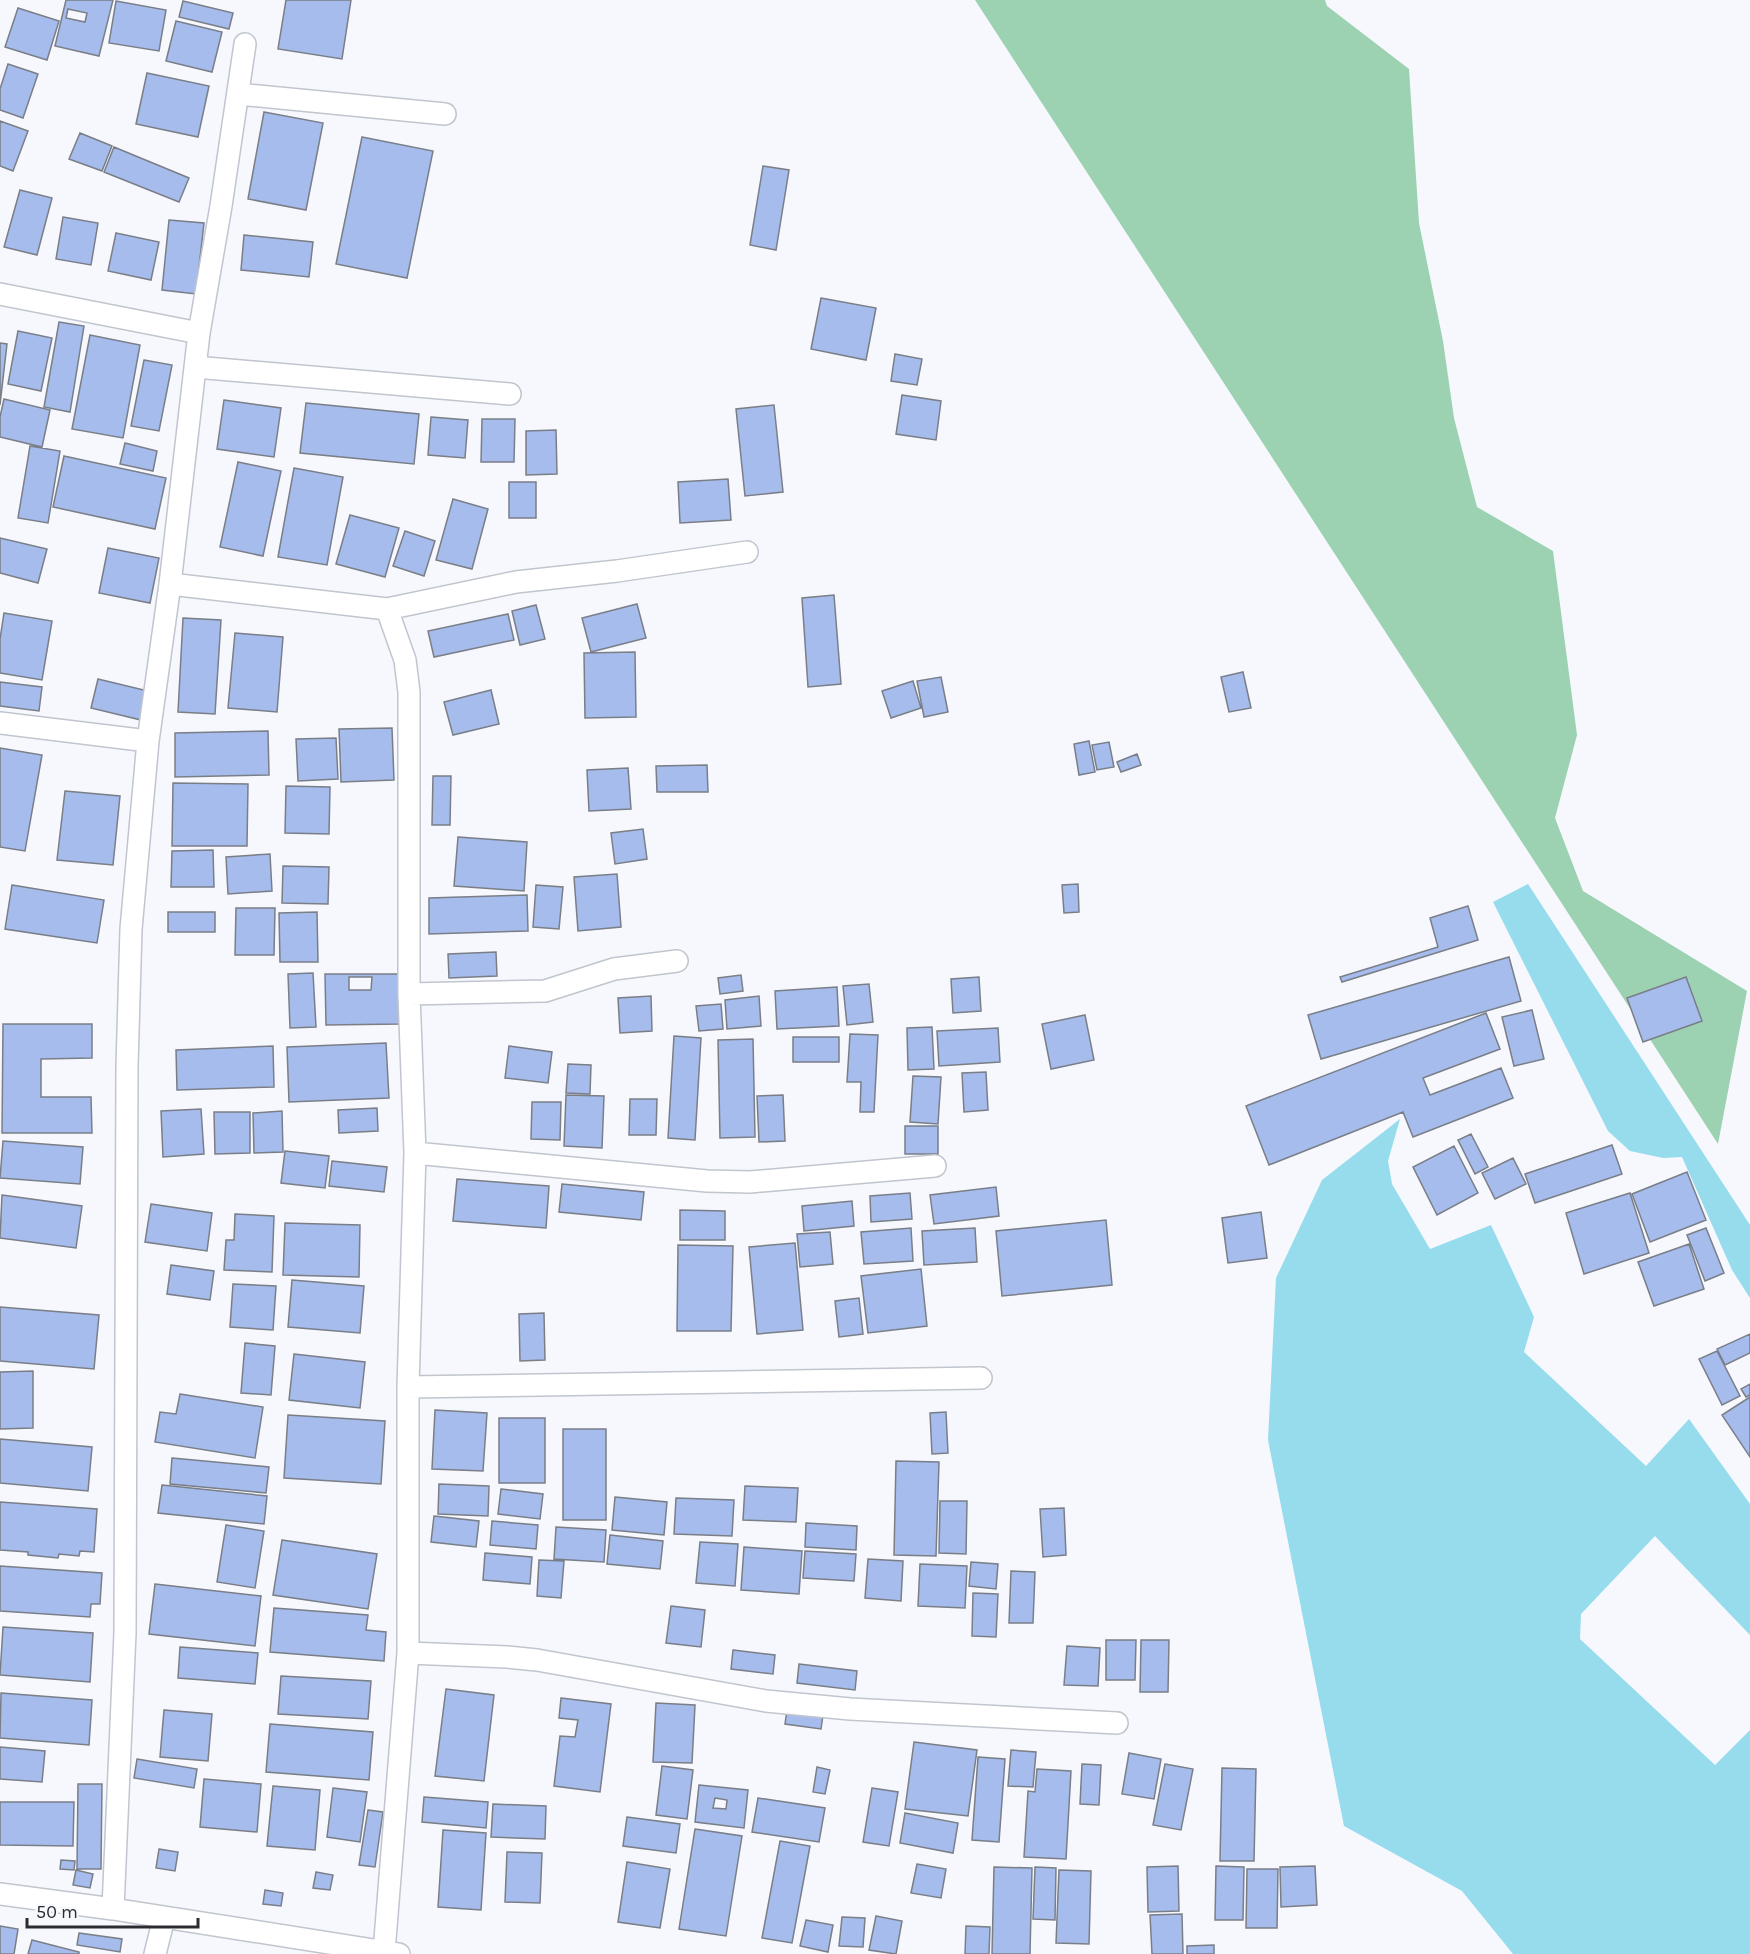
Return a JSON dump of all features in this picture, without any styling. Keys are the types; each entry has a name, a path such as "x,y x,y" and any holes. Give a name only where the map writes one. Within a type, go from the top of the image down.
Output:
{"street":[{"path":"113,1910 125,1633 127,1066 131,929 148,741 170,584 199,333 245,44"},
{"path":"238,93 445,114"},
{"path":"0,294 199,333"},
{"path":"195,367 510,393"},
{"path":"170,584 387,609 516,582 617,571 747,552"},
{"path":"0,1894 391,1953 408,1653 408,1387 415,1153 409,994 410,692 405,660 387,609"},
{"path":"0,723 148,741"},
{"path":"409,994 545,991 614,969 677,961"},
{"path":"415,1153 707,1181 750,1182 935,1166"},
{"path":"408,1387 981,1378"},
{"path":"408,1653 537,1660 776,1702 849,1709 1116,1723"},
{"path":"155,1954 164,1918"}],"green space":[{"path":"975,0 1325,0 1327,6 1409,69 1419,223 1443,341 1454,418 1477,507 1553,551 1577,735 1555,818 1583,891 1747,991 1718,1144"}],"water":[{"path":"1528,884 1750,1225 1750,1298 1732,1270 1682,1157 1663,1158 1630,1151 1608,1131 1493,902"},
{"path":"1400,1119 1388,1161 1392,1184 1430,1249 1491,1225 1534,1317 1524,1352 1646,1466 1689,1419 1750,1504 1750,1635 1655,1536 1581,1614 1580,1639 1715,1765 1750,1730 1750,1954 1513,1954 1462,1891 1344,1826 1268,1440 1276,1278 1322,1180"}],"building":[{"path":"66,0 113,0 99,56 55,46","holes":["68,9 87,13 85,22 66,18"]},
{"path":"286,0 351,0 342,59 278,49"},
{"path":"116,1 166,10 159,51 109,43"},
{"path":"183,1 233,13 229,29 179,17"},
{"path":"18,8 59,21 47,60 5,47"},
{"path":"176,21 222,32 212,72 166,61"},
{"path":"8,64 38,74 23,118 0,110 0,89"},
{"path":"147,73 209,86 198,137 136,124"},
{"path":"264,112 323,123 306,210 248,199"},
{"path":"0,121 28,131 13,171 0,166"},
{"path":"80,133 112,146 102,171 69,159"},
{"path":"362,137 433,151 407,278 336,264"},
{"path":"114,147 189,178 179,202 104,172"},
{"path":"763,166 789,170 776,250 750,245"},
{"path":"20,190 52,198 37,255 4,247"},
{"path":"63,217 98,223 91,265 56,259"},
{"path":"169,220 204,223 196,294 162,290"},
{"path":"116,233 159,242 151,280 108,271"},
{"path":"244,235 313,242 309,277 241,270"},
{"path":"821,298 876,308 866,360 811,349"},
{"path":"59,322 84,326 70,412 44,407"},
{"path":"18,331 52,338 41,391 8,384"},
{"path":"90,335 140,345 123,438 72,429"},
{"path":"0,343 7,344 0,405"},
{"path":"895,354 922,359 917,385 891,381"},
{"path":"144,360 172,365 159,431 131,426"},
{"path":"902,395 941,401 936,440 896,434"},
{"path":"4,399 50,410 42,447 0,437 0,417"},
{"path":"224,400 281,408 274,457 217,449"},
{"path":"306,403 419,414 414,464 300,453"},
{"path":"774,405 783,492 745,496 736,409"},
{"path":"431,417 468,420 465,458 428,455"},
{"path":"482,419 515,419 514,462 481,462"},
{"path":"556,430 557,474 526,475 526,431"},
{"path":"125,443 157,451 153,471 120,464"},
{"path":"30,446 60,451 48,523 18,518"},
{"path":"64,456 166,478 155,529 53,507"},
{"path":"238,462 281,471 263,556 220,547"},
{"path":"294,468 343,477 327,565 278,557"},
{"path":"728,479 731,520 680,523 678,482"},
{"path":"509,482 536,482 536,518 509,518"},
{"path":"453,499 488,509 472,569 436,560"},
{"path":"350,515 399,528 385,577 336,564"},
{"path":"405,531 435,541 424,576 393,566"},
{"path":"0,538 47,549 38,583 0,573"},
{"path":"108,548 159,558 150,603 99,593"},
{"path":"834,595 841,684 808,687 802,598"},
{"path":"637,604 646,638 591,652 582,618"},
{"path":"536,605 545,639 520,645 512,611"},
{"path":"4,613 52,621 42,680 0,673 0,639"},
{"path":"508,614 514,640 434,657 428,631"},
{"path":"183,618 221,620 215,714 178,712"},
{"path":"235,633 283,637 277,712 228,708"},
{"path":"635,652 636,717 585,718 584,653"},
{"path":"1243,672 1251,708 1229,712 1221,677"},
{"path":"941,677 948,712 924,717 917,681"},
{"path":"98,679 148,691 141,720 91,708"},
{"path":"913,681 921,708 891,718 882,691"},
{"path":"0,682 42,687 39,711 0,706"},
{"path":"491,690 499,724 453,735 444,702"},
{"path":"392,728 394,780 341,782 339,729"},
{"path":"268,731 269,775 175,777 175,733"},
{"path":"336,738 338,779 298,781 296,739"},
{"path":"1089,741 1095,772 1079,775 1074,744"},
{"path":"1109,742 1114,767 1097,770 1092,745"},
{"path":"0,748 42,755 25,851 0,847"},
{"path":"1137,754 1141,765 1121,772 1117,762"},
{"path":"707,765 708,792 657,792 656,766"},
{"path":"628,768 631,809 589,811 587,770"},
{"path":"433,776 451,776 450,825 432,825"},
{"path":"173,783 248,784 247,846 172,846"},
{"path":"286,786 330,787 329,834 285,833"},
{"path":"65,791 120,796 113,865 57,860"},
{"path":"643,829 647,859 615,864 611,833"},
{"path":"458,837 527,842 524,891 454,886"},
{"path":"213,850 214,887 171,887 172,851"},
{"path":"270,854 272,891 228,894 226,857"},
{"path":"283,866 329,867 328,904 282,903"},
{"path":"617,874 621,927 578,931 574,877"},
{"path":"1078,884 1079,912 1064,913 1062,885"},
{"path":"12,885 104,900 97,943 5,929"},
{"path":"536,885 563,887 559,929 533,927"},
{"path":"527,895 528,931 429,934 429,898"},
{"path":"1468,906 1478,940 1342,982 1340,977 1438,947 1430,918"},
{"path":"236,908 275,908 274,955 235,955"},
{"path":"168,912 215,912 215,932 168,932"},
{"path":"317,912 318,962 280,962 279,913"},
{"path":"496,952 497,976 449,978 448,954"},
{"path":"1509,957 1521,1001 1321,1059 1308,1015"},
{"path":"313,973 316,1027 290,1028 288,974"},
{"path":"325,974 401,974 401,1024 326,1025","holes":["349,977 372,977 371,990 349,990"]},
{"path":"741,975 743,991 720,994 718,978"},
{"path":"979,977 981,1011 953,1013 951,979"},
{"path":"1686,977 1702,1021 1643,1042 1627,998"},
{"path":"869,984 873,1022 847,1025 843,986"},
{"path":"837,987 839,1026 777,1029 775,991"},
{"path":"651,996 652,1031 620,1033 618,998"},
{"path":"759,996 761,1026 727,1029 725,1000"},
{"path":"721,1004 723,1029 699,1031 696,1006"},
{"path":"1532,1010 1544,1059 1514,1066 1502,1017"},
{"path":"1486,1013 1500,1049 1423,1078 1430,1095 1501,1068 1513,1098 1413,1137 1403,1112 1269,1165 1246,1106"},
{"path":"1085,1015 1094,1060 1051,1069 1042,1024"},
{"path":"3,1024 92,1024 92,1058 41,1059 41,1097 91,1097 92,1133 2,1133"},
{"path":"932,1027 934,1069 908,1070 907,1028"},
{"path":"998,1028 1000,1062 939,1066 937,1031"},
{"path":"850,1034 878,1035 874,1112 860,1112 861,1082 847,1082"},
{"path":"674,1036 701,1038 695,1140 668,1138"},
{"path":"793,1037 839,1037 839,1062 793,1062"},
{"path":"753,1039 755,1137 720,1138 718,1040"},
{"path":"386,1043 389,1098 289,1102 287,1047"},
{"path":"273,1046 274,1087 177,1090 176,1050"},
{"path":"509,1046 552,1052 548,1083 505,1078"},
{"path":"568,1064 591,1065 590,1094 566,1093"},
{"path":"986,1072 988,1110 964,1112 962,1073"},
{"path":"913,1076 941,1077 938,1124 910,1122"},
{"path":"566,1095 604,1096 602,1148 564,1146"},
{"path":"783,1095 785,1141 759,1142 757,1096"},
{"path":"630,1099 657,1099 656,1135 629,1135"},
{"path":"532,1102 561,1102 560,1140 531,1139"},
{"path":"377,1108 378,1131 339,1133 338,1110"},
{"path":"201,1109 204,1154 163,1157 161,1111"},
{"path":"282,1111 283,1152 254,1153 253,1113"},
{"path":"214,1112 250,1112 250,1153 215,1154"},
{"path":"905,1126 938,1126 938,1154 905,1154"},
{"path":"1471,1134 1488,1167 1475,1174 1458,1140"},
{"path":"3,1141 83,1147 80,1184 0,1178"},
{"path":"1612,1145 1622,1174 1535,1203 1525,1174"},
{"path":"1454,1146 1478,1193 1437,1215 1413,1167"},
{"path":"285,1151 329,1156 325,1188 281,1183"},
{"path":"1513,1158 1526,1184 1495,1199 1482,1173"},
{"path":"332,1161 387,1167 384,1192 329,1186"},
{"path":"1687,1172 1706,1220 1650,1242 1632,1194"},
{"path":"457,1179 549,1186 546,1228 453,1221"},
{"path":"562,1184 644,1192 641,1220 559,1212"},
{"path":"996,1187 999,1216 934,1224 930,1195"},
{"path":"910,1193 912,1219 871,1222 870,1196"},
{"path":"1630,1193 1649,1253 1584,1274 1566,1213"},
{"path":"2,1195 82,1206 76,1248 0,1238"},
{"path":"852,1201 854,1226 804,1231 802,1206"},
{"path":"151,1204 212,1213 207,1251 145,1242"},
{"path":"680,1210 725,1211 725,1240 680,1240"},
{"path":"1261,1212 1267,1258 1228,1263 1222,1218"},
{"path":"235,1214 274,1216 272,1272 224,1270 226,1240 234,1240"},
{"path":"1106,1220 1112,1285 1002,1296 996,1231"},
{"path":"285,1223 360,1225 359,1277 283,1275"},
{"path":"911,1228 913,1261 864,1264 861,1232"},
{"path":"975,1228 977,1262 924,1265 922,1231"},
{"path":"1706,1228 1724,1273 1705,1281 1687,1235"},
{"path":"830,1232 833,1264 800,1267 797,1234"},
{"path":"795,1243 803,1330 757,1334 749,1247"},
{"path":"1689,1244 1704,1289 1654,1306 1638,1262"},
{"path":"678,1245 733,1246 731,1331 677,1331"},
{"path":"171,1265 214,1271 210,1300 167,1294"},
{"path":"921,1269 927,1326 868,1333 861,1276"},
{"path":"292,1280 364,1286 360,1333 288,1327"},
{"path":"233,1284 276,1286 273,1330 230,1327"},
{"path":"859,1298 863,1334 839,1337 835,1301"},
{"path":"0,1307 99,1315 94,1369 0,1361"},
{"path":"544,1313 545,1360 520,1361 519,1314"},
{"path":"1750,1334 1750,1353 1725,1365 1717,1349"},
{"path":"245,1343 275,1346 271,1395 241,1393"},
{"path":"1717,1351 1740,1396 1722,1405 1699,1359"},
{"path":"294,1354 365,1362 360,1408 289,1400"},
{"path":"33,1371 33,1428 0,1429 0,1372"},
{"path":"1750,1384 1750,1395 1746,1397 1741,1389"},
{"path":"180,1394 263,1407 255,1458 155,1442 160,1412 176,1414"},
{"path":"1750,1397 1750,1457 1722,1415"},
{"path":"435,1410 487,1413 483,1471 432,1469"},
{"path":"946,1412 948,1453 932,1454 930,1413"},
{"path":"288,1415 385,1421 381,1484 284,1478"},
{"path":"499,1418 545,1418 545,1483 499,1483"},
{"path":"563,1429 606,1429 606,1520 563,1520"},
{"path":"0,1439 92,1447 88,1491 0,1483"},
{"path":"172,1458 269,1467 266,1493 170,1484"},
{"path":"896,1461 939,1462 936,1556 894,1555"},
{"path":"439,1484 489,1486 488,1516 438,1514"},
{"path":"162,1485 267,1496 264,1524 158,1513"},
{"path":"745,1486 798,1488 796,1522 743,1520"},
{"path":"501,1489 543,1494 540,1519 498,1514"},
{"path":"615,1497 667,1502 664,1535 612,1530"},
{"path":"676,1498 734,1500 732,1536 674,1534"},
{"path":"940,1501 967,1501 966,1554 939,1553"},
{"path":"0,1502 97,1509 94,1552 80,1551 79,1556 59,1554 58,1558 28,1555 28,1552 0,1550"},
{"path":"1064,1508 1066,1555 1043,1557 1040,1509"},
{"path":"434,1516 479,1521 476,1547 431,1542"},
{"path":"492,1521 538,1525 536,1549 490,1545"},
{"path":"806,1523 857,1526 856,1550 805,1547"},
{"path":"226,1525 264,1531 255,1588 217,1582"},
{"path":"556,1527 606,1530 604,1562 554,1559"},
{"path":"610,1535 663,1541 660,1569 607,1564"},
{"path":"282,1540 377,1554 368,1609 273,1595"},
{"path":"700,1542 738,1544 735,1586 696,1583"},
{"path":"744,1547 802,1551 799,1594 741,1590"},
{"path":"805,1551 856,1554 854,1581 803,1578"},
{"path":"485,1553 532,1557 530,1584 483,1580"},
{"path":"868,1559 903,1561 901,1601 865,1598"},
{"path":"539,1560 564,1561 561,1598 537,1596"},
{"path":"971,1562 998,1564 996,1589 969,1586"},
{"path":"920,1564 967,1566 965,1608 918,1606"},
{"path":"0,1566 102,1573 100,1604 91,1604 90,1617 0,1611"},
{"path":"1011,1571 1035,1572 1033,1623 1009,1623"},
{"path":"155,1584 261,1596 255,1646 149,1634"},
{"path":"973,1593 998,1594 996,1637 972,1636"},
{"path":"671,1606 705,1610 701,1647 666,1643"},
{"path":"274,1608 368,1615 366,1630 386,1632 384,1661 270,1652"},
{"path":"3,1627 93,1633 90,1682 0,1675"},
{"path":"1106,1640 1136,1640 1135,1680 1106,1680"},
{"path":"1141,1640 1169,1640 1168,1692 1140,1692"},
{"path":"1067,1646 1100,1648 1098,1686 1064,1685"},
{"path":"180,1647 258,1653 255,1684 178,1678"},
{"path":"733,1650 775,1655 773,1674 731,1669"},
{"path":"799,1664 857,1671 855,1690 797,1683"},
{"path":"281,1676 371,1681 368,1719 278,1714"},
{"path":"446,1689 494,1695 484,1781 435,1776"},
{"path":"1,1693 92,1700 89,1745 0,1738"},
{"path":"561,1698 611,1704 600,1792 554,1786 560,1736 575,1737 578,1720 559,1718"},
{"path":"656,1703 695,1705 692,1763 653,1762"},
{"path":"164,1710 212,1714 208,1761 160,1757"},
{"path":"787,1710 823,1715 821,1729 785,1724"},
{"path":"270,1724 373,1732 369,1780 266,1772"},
{"path":"914,1742 977,1750 968,1816 905,1809"},
{"path":"0,1747 45,1751 42,1782 0,1779"},
{"path":"1011,1750 1036,1752 1033,1787 1008,1786"},
{"path":"1129,1753 1161,1759 1154,1799 1122,1794"},
{"path":"978,1757 1005,1759 999,1842 972,1840"},
{"path":"137,1759 197,1769 194,1788 134,1778"},
{"path":"1082,1764 1101,1765 1099,1805 1080,1804"},
{"path":"1165,1764 1193,1769 1181,1830 1153,1825"},
{"path":"662,1766 693,1770 687,1819 656,1815"},
{"path":"817,1767 830,1770 825,1794 813,1792"},
{"path":"1222,1768 1256,1769 1254,1861 1220,1861"},
{"path":"1037,1769 1071,1771 1066,1859 1024,1857 1028,1791 1035,1792"},
{"path":"204,1779 261,1784 257,1832 200,1827"},
{"path":"78,1784 102,1784 101,1869 77,1869"},
{"path":"699,1785 748,1790 744,1828 695,1822","holes":["715,1798 727,1800 726,1809 713,1808"]},
{"path":"273,1786 320,1790 315,1850 267,1846"},
{"path":"333,1788 367,1792 360,1842 327,1837"},
{"path":"872,1788 898,1792 889,1846 863,1842"},
{"path":"424,1797 488,1802 486,1828 422,1822"},
{"path":"758,1798 825,1808 819,1842 752,1832"},
{"path":"0,1802 74,1802 73,1846 0,1845"},
{"path":"493,1804 546,1806 545,1839 491,1837"},
{"path":"368,1810 383,1812 375,1867 359,1865"},
{"path":"905,1813 958,1823 953,1853 900,1843"},
{"path":"627,1817 680,1824 676,1853 623,1846"},
{"path":"695,1829 742,1836 726,1936 679,1929"},
{"path":"443,1830 486,1833 481,1910 438,1907"},
{"path":"780,1841 810,1846 792,1943 762,1938"},
{"path":"159,1849 178,1852 175,1871 156,1868"},
{"path":"507,1852 542,1853 540,1903 505,1902"},
{"path":"61,1860 75,1861 74,1870 60,1869"},
{"path":"627,1862 670,1869 660,1928 618,1922"},
{"path":"917,1864 946,1869 941,1898 911,1893"},
{"path":"1178,1866 1179,1911 1148,1912 1147,1867"},
{"path":"1216,1866 1244,1867 1243,1920 1215,1920"},
{"path":"1315,1866 1317,1905 1281,1907 1280,1867"},
{"path":"994,1867 1032,1868 1030,1954 992,1954"},
{"path":"1035,1867 1056,1868 1055,1920 1033,1919"},
{"path":"1247,1869 1278,1869 1277,1928 1246,1928"},
{"path":"76,1870 93,1874 90,1888 73,1885"},
{"path":"1059,1870 1091,1871 1089,1944 1056,1943"},
{"path":"316,1872 333,1875 330,1890 313,1888"},
{"path":"265,1890 283,1893 281,1906 263,1904"},
{"path":"1182,1914 1183,1954 1152,1954 1150,1915"},
{"path":"876,1916 902,1921 896,1954 869,1950"},
{"path":"842,1917 865,1918 863,1947 839,1946"},
{"path":"806,1920 833,1925 828,1952 800,1946"},
{"path":"0,1926 18,1929 14,1954 0,1954"},
{"path":"966,1926 990,1927 989,1954 965,1954"},
{"path":"79,1933 122,1939 120,1952 77,1945"},
{"path":"32,1940 79,1952 79,1954 28,1954"},
{"path":"1214,1945 1214,1954 1187,1954 1187,1946"}]}
